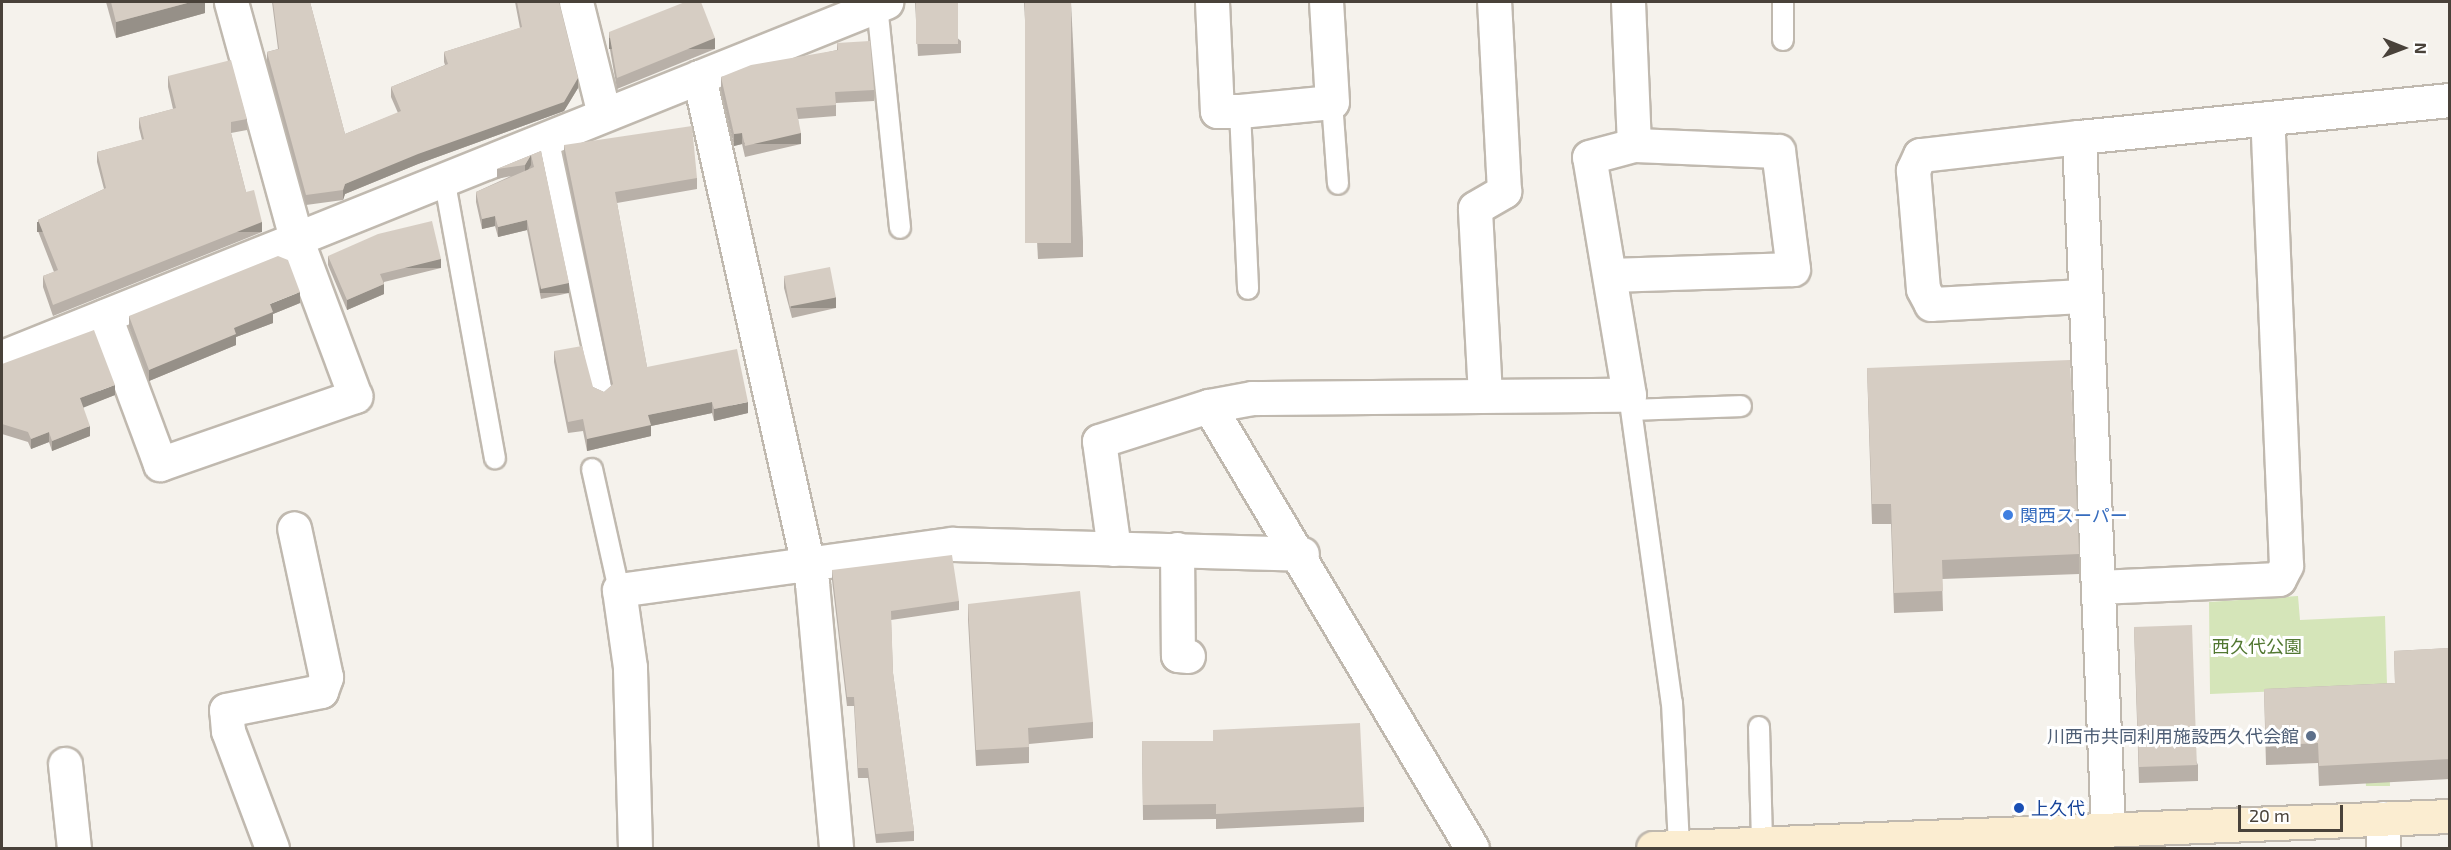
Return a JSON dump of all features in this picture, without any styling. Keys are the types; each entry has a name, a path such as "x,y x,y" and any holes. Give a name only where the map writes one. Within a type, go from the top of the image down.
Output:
{"street":[{"path":"105,316 160,464 354,396 297,238 231,2"},
{"path":"576,2 604,114"},
{"path":"1212,2 1218,111 1332,102 1326,2"},
{"path":"1485,395 1475,208 1504,191 1494,2"},
{"path":"1628,2 1634,145"},
{"path":"2,357 882,3"},
{"path":"699,76 809,567 836,849"},
{"path":"2085,296 1931,304 1923,289 1913,170 1920,155 2450,100"},
{"path":"2098,587 2279,579 2286,565 2267,118"},
{"path":"2079,137 2098,587 2118,836"},
{"path":"1114,549 1099,441 1209,406 1252,398 1485,395 1631,402 1589,157 1634,145 1778,151 1793,269 1611,275"},
{"path":"1209,406 1302,554 1472,849"},
{"path":"272,849 228,731 226,710 321,691 326,677 294,528"},
{"path":"635,849 630,667 619,590 809,567 952,544 1302,554"},
{"path":"1177,549 1178,655"},
{"path":"65,764 75,849"},
{"path":"1666,848 2118,836 2383,833 2450,816"}],"lane":[{"path":"1783,2 1783,40"},
{"path":"882,3 900,228"},
{"path":"1332,102 1338,184"},
{"path":"1240,111 1248,289"},
{"path":"548,137 602,391"},
{"path":"444,178 495,458"},
{"path":"1666,848 1672,703 1631,402 1741,406"},
{"path":"592,469 619,590"},
{"path":"1759,727 1762,844"}],"green space":[{"name":"西久代公園","path":"2298,596 2300,620 2385,616 2390,786 2366,786 2359,688 2210,694 2209,602"}],"building":[{"path":"111,2 191,2 116,22"},
{"path":"273,2 310,2 345,134 401,111 391,87 448,64 444,52 522,27 517,2 559,2 578,78 564,102 418,154 345,184 343,190 306,195 267,52 279,49"},
{"path":"685,2 701,2 715,38 617,78 609,32"},
{"path":"916,2 958,2 958,44 916,44"},
{"path":"1025,2 1071,2 1071,243 1025,243"},
{"path":"870,41 874,90 835,92 836,105 796,108 801,133 745,146 742,133 734,134 721,77 751,65 838,50 837,43"},
{"path":"231,60 247,119 231,122 231,133 246,192 254,190 262,222 53,305 43,276 58,270 38,220 106,188 97,152 144,139 139,118 176,108 168,76"},
{"path":"692,126 697,178 615,192 647,367 737,349 748,402 714,409 712,402 648,415 651,425 587,439 583,419 568,422 554,351 582,346 593,387 604,392 613,384 564,145"},
{"path":"541,151 569,283 541,289 527,220 498,227 495,216 482,219 476,192 534,167 531,155"},
{"path":"531,155 525,165 497,169"},
{"path":"432,221 441,259 380,274 384,284 347,300 328,256 378,234"},
{"path":"278,256 288,260 300,292 270,304 273,312 234,328 236,334 149,370 129,316"},
{"path":"830,267 836,297 790,306 784,276"},
{"path":"94,330 115,385 80,398 90,426 52,441 49,432 31,439 28,432 2,424 2,364"},
{"path":"2070,360 2079,554 1942,560 1943,591 1894,593 1891,504 1872,504 1867,368"},
{"path":"952,555 959,601 891,611 893,673 914,831 876,834 868,768 858,768 854,697 847,697 832,570"},
{"path":"1080,591 1093,722 1028,728 1029,747 976,750 968,604"},
{"path":"2192,625 2197,765 2139,767 2134,627"},
{"path":"2450,648 2450,759 2319,766 2318,743 2266,746 2264,689 2395,683 2394,651"},
{"path":"1360,723 1364,807 1216,814 1216,804 1143,805 1142,741 1213,741 1213,730"}],"place":[{"name":"関西スーパー","path":"2008,515"},
{"name":"川西市共同利用施設西久代会館","path":"2311,736"},
{"name":"上久代","path":"2019,808"}]}
